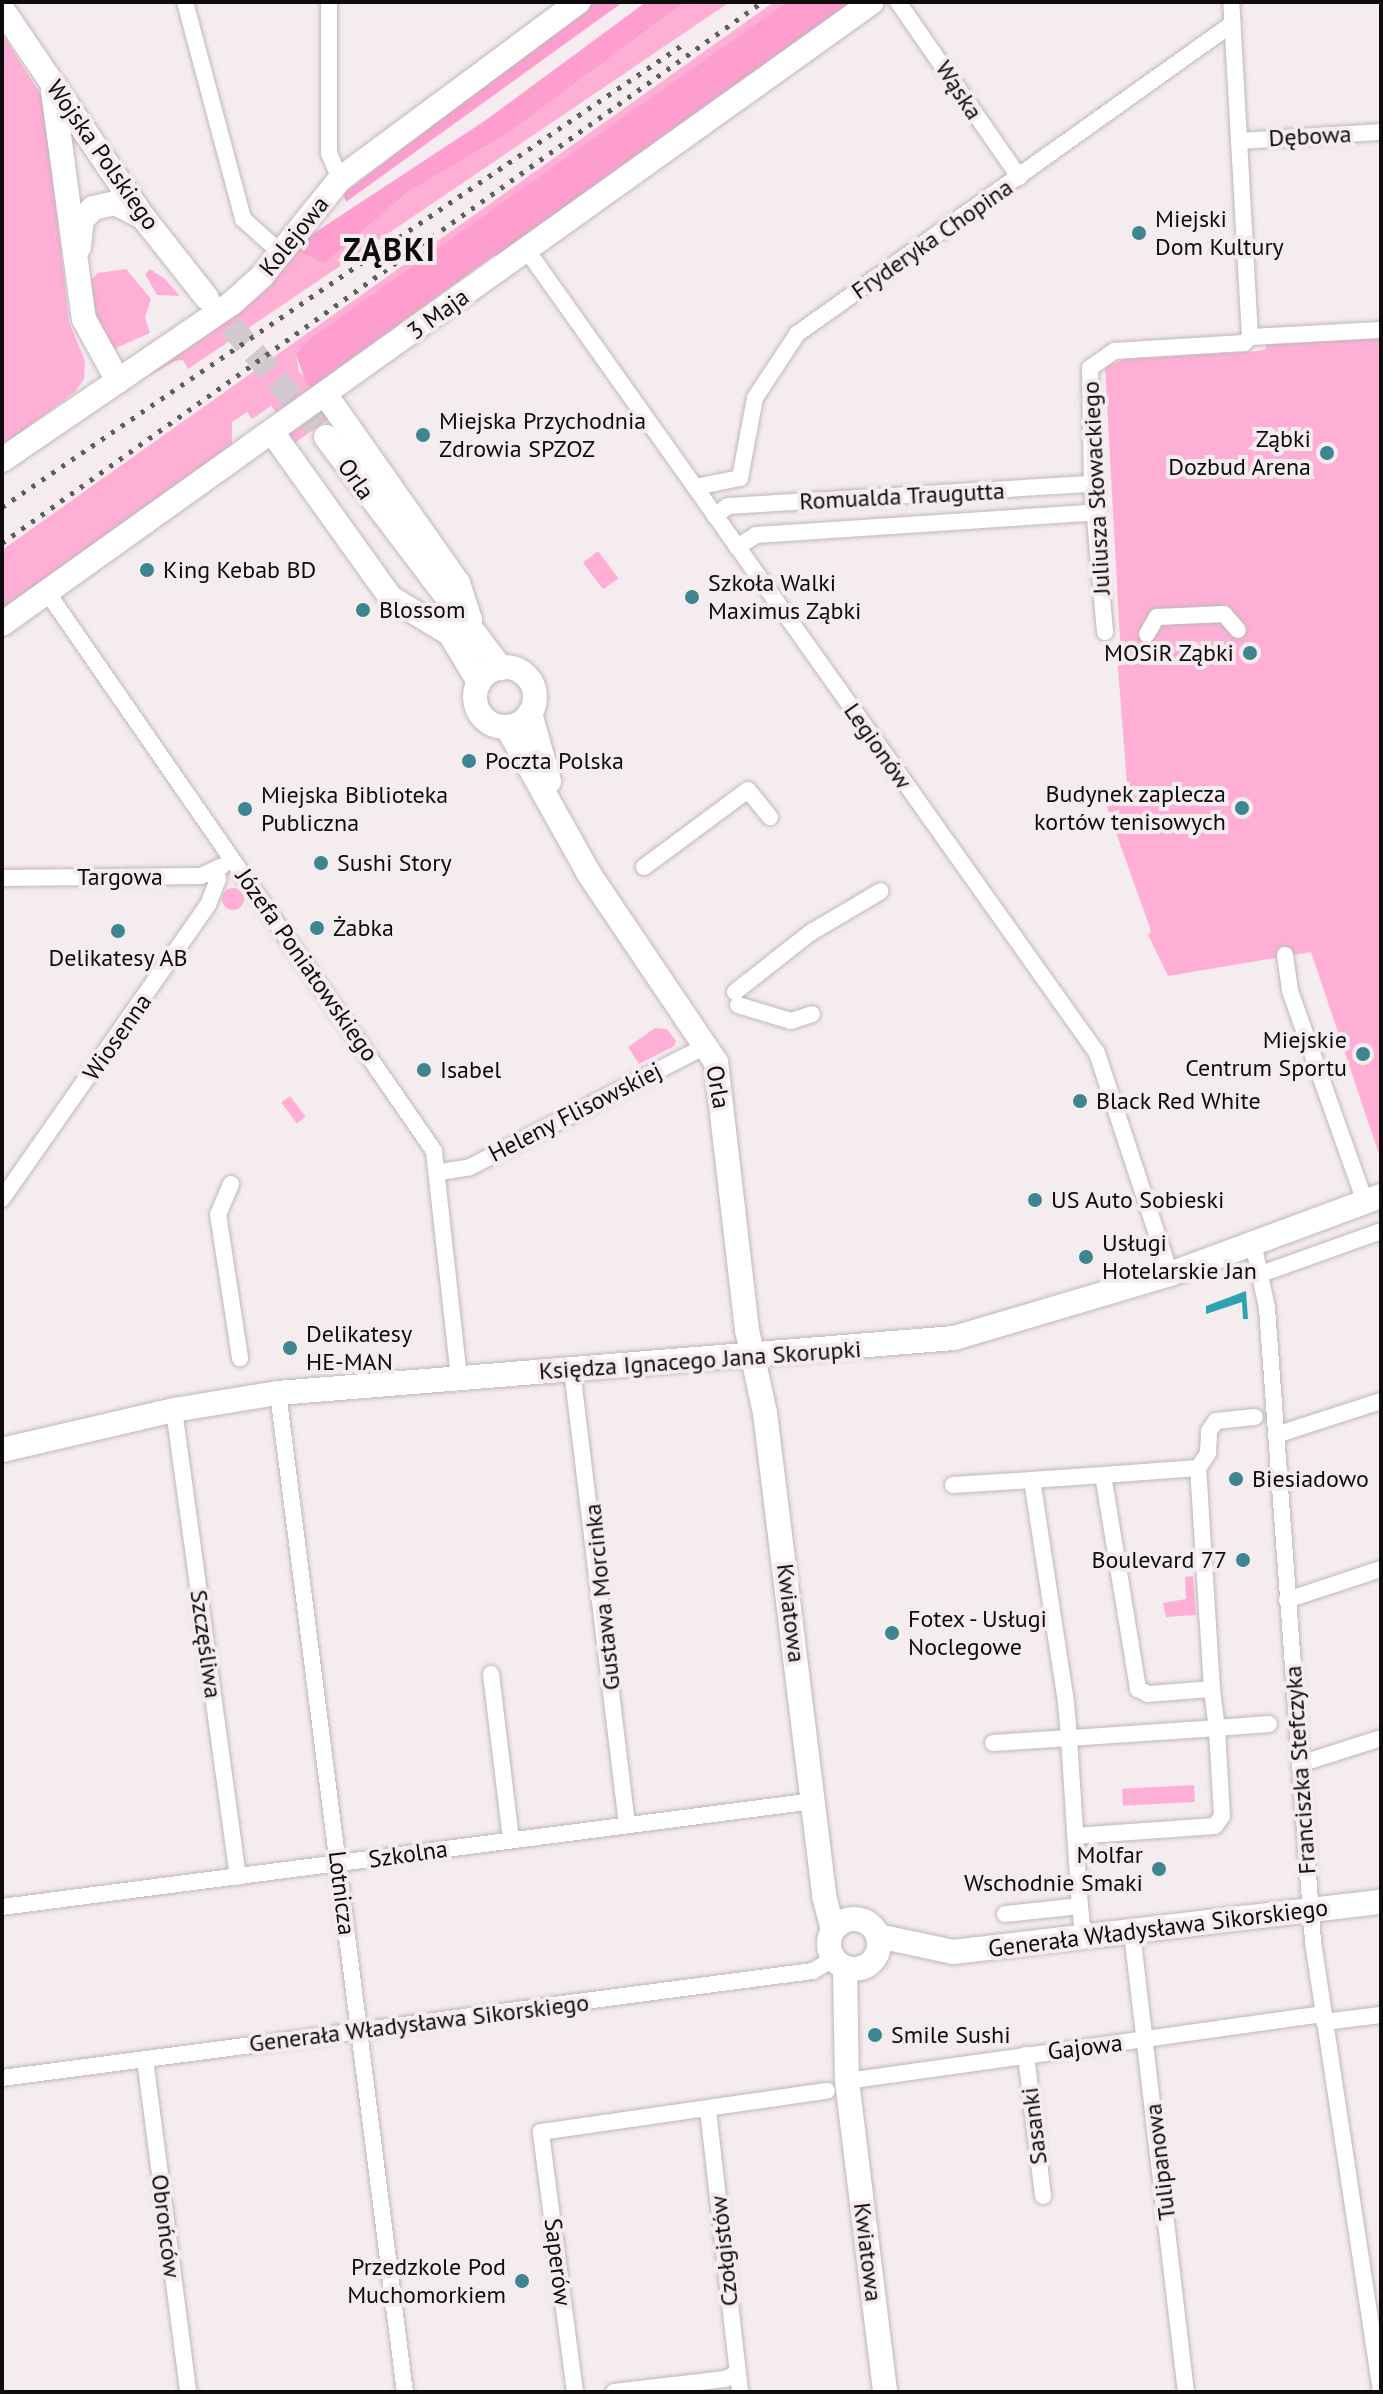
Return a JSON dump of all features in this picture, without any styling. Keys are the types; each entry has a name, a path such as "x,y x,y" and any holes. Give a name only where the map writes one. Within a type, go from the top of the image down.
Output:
{"street":[{"path":"185,2 243,219 281,253"},
{"path":"329,2 329,153 340,179"},
{"name":"Kolejowa","path":"2,460 231,304 281,253 340,179 578,2"},
{"name":"3 Maja","path":"2,624 872,2"},
{"name":"Wąska","path":"898,2 1019,177"},
{"path":"1231,2 1250,337 1381,330"},
{"name":"Wojska Polskiego","path":"2,9 143,217 207,298"},
{"name":"Fryderyka Chopina","path":"695,487 740,478 755,398 797,334 1232,24"},
{"path":"51,80 87,330 118,381"},
{"name":"Dębowa","path":"1240,141 1381,132"},
{"path":"78,264 80,227 93,208 115,203 143,217"},
{"name":"Legionów","path":"526,249 1097,1053 1170,1274"},
{"name":"Juliusza Słowackiego","path":"1105,632 1098,512 1092,484 1087,376 1095,359 1122,350 1244,343 1250,337"},
{"path":"272,432 391,598 461,632 458,583 325,394"},
{"name":"Orla","path":"326,437 461,632 501,668"},
{"name":"Romualda Traugutta","path":"715,516 728,506 1092,484"},
{"name":"Romualda Traugutta","path":"737,547 756,535 1098,512"},
{"name":"Józefa Poniatowskiego","path":"47,592 423,1132 440,1172 459,1378"},
{"path":"1147,634 1157,617 1224,614 1238,630"},
{"name":"Orla","path":"461,632 479,682"},
{"path":"501,668 516,670 531,683 534,702 530,713 507,727 491,724 479,712 479,682 501,668"},
{"name":"Orla","path":"530,713 558,814"},
{"name":"Orla","path":"507,727 598,889 707,1045 719,1073 747,1330 755,1355"},
{"path":"644,867 747,788 770,817"},
{"name":"Targowa","path":"2,878 201,876 233,858"},
{"name":"Wiosenna","path":"2,1199 212,899 218,879 215,870"},
{"path":"812,1014 791,1021 736,998 810,933 881,891"},
{"path":"1285,955 1287,984 1373,1199"},
{"name":"Heleny Flisowskiej","path":"440,1172 470,1167 707,1045"},
{"path":"231,1184 218,1214 240,1358"},
{"name":"Księdza Ignacego Jana Skorupki","path":"2,1450 174,1410 278,1393 895,1346 990,1332 1170,1274 1373,1199"},
{"path":"1261,1274 1381,1231"},
{"name":"Franciszka Stefczyka","path":"1253,1243 1261,1274 1276,1435 1311,1910 1323,2018 1381,2390"},
{"name":"Kwiatowa","path":"755,1355 825,1872 844,1924"},
{"name":"Gustawa Morcinka","path":"572,1370 627,1825"},
{"name":"Lotnicza","path":"278,1393 405,2392"},
{"path":"1276,1435 1381,1401"},
{"name":"Szczęśliwa","path":"174,1410 238,1877"},
{"path":"1075,1836 1215,1826 1222,1816 1198,1468 1208,1453 1209,1431 1216,1421 1255,1417"},
{"path":"953,1485 1198,1468"},
{"path":"1103,1475 1138,1689 1148,1694 1212,1689"},
{"path":"1032,1480 1069,1738 1082,1924"},
{"path":"1287,1600 1381,1569"},
{"path":"491,1674 511,1840"},
{"path":"993,1743 1269,1724"},
{"path":"1300,1764 1381,1738"},
{"name":"Szkolna","path":"2,1907 814,1801"},
{"name":"Generała Władysława Sikorskiego","path":"876,1948 935,1952 1132,1933 1381,1902"},
{"path":"1005,1914 1080,1906"},
{"path":"844,1924 869,1924 876,1948 861,1969 839,1964 828,1941 844,1924"},
{"name":"Tulipanowa","path":"1132,1933 1186,2392"},
{"name":"Kwiatowa","path":"839,1964 837,2086 885,2392"},
{"name":"Generała Władysława Sikorskiego","path":"2,2078 813,1971 839,1964"},
{"name":"Gajowa","path":"541,2132 708,2110 929,2070 1136,2041 1145,2035 1381,2015"},
{"name":"Sasanki","path":"1026,2055 1043,2196"},
{"name":"Obrońców","path":"145,2059 188,2392"},
{"name":"Czołgistów","path":"708,2110 740,2392"},
{"name":"Saperów","path":"541,2132 575,2392"},
{"path":"614,2392 725,2379 738,2373"}],"shaded area":[{"path":"595,2 623,2 346,202 343,194"},
{"path":"646,2 685,2 507,134 408,192 324,264 298,251 305,239 486,120"},
{"path":"685,2 730,2 188,369 183,360 175,361 141,380 256,299 298,251 324,264 408,192 507,134"},
{"path":"774,2 787,2 296,355 299,372 314,386 279,415 271,406 252,419 247,412 232,422 232,448 2,613 2,550"},
{"path":"787,2 857,2 510,251 493,256 314,386 307,385 296,355 310,339"},
{"path":"2,34 44,99 69,322 85,361 84,379 75,392 2,446"},
{"path":"126,269 151,299 145,317 150,333 109,351 93,322 90,281 98,273"},
{"path":"150,269 165,279 180,296 157,295 145,274"},
{"name":"MOSiR Ząbki","path":"1381,335 1381,1160 1311,952 1168,976 1148,935 1151,931 1104,799 1128,797 1117,655 1126,647 1120,640 1105,367 1126,359 1258,351 1266,349 1266,343"},
{"path":"322,410 332,417 290,446 287,434"},
{"path":"598,551 618,578 603,590 583,562"},
{"path":"233,888 241,891 244,899 241,907 233,910 225,907 222,899 225,891"},
{"path":"655,1028 667,1029 676,1041 674,1046 639,1064 628,1047"},
{"path":"290,1096 306,1117 297,1123 281,1103"},
{"path":"1193,1576 1196,1615 1166,1617 1163,1603 1186,1599 1185,1577"},
{"path":"1194,1785 1195,1802 1123,1806 1122,1789"}],"water":[{"path":"1246,1291 1248,1319 1243,1319 1242,1302 1206,1314 1206,1306"}],"tunnel":[{"path":"207,298 326,437"}],"railway":[{"path":"2,543 762,2"},
{"path":"2,507 685,43"}],"place":[{"name":"Miejski Dom Kultury","path":"1139,233"},
{"name":"Miejska Przychodnia Zdrowia SPZOZ","path":"423,435"},
{"name":"Ząbki Dozbud Arena","path":"1327,453"},
{"name":"King Kebab BD","path":"147,570"},
{"name":"Szkoła Walki Maximus Ząbki","path":"692,597"},
{"name":"Blossom","path":"363,610"},
{"name":"MOSiR Ząbki","path":"1250,653"},
{"name":"Poczta Polska","path":"469,761"},
{"name":"Budynek zaplecza kortów tenisowych","path":"1242,808"},
{"name":"Miejska Biblioteka Publiczna","path":"245,809"},
{"name":"Sushi Story","path":"321,863"},
{"name":"Żabka","path":"317,928"},
{"name":"Delikatesy AB","path":"118,931"},
{"name":"Miejskie Centrum Sportu","path":"1363,1054"},
{"name":"Isabel","path":"424,1070"},
{"name":"Black Red White","path":"1080,1101"},
{"name":"US Auto Sobieski","path":"1035,1200"},
{"name":"Usługi Hotelarskie Jan","path":"1086,1257"},
{"name":"Delikatesy HE-MAN","path":"290,1348"},
{"name":"Biesiadowo","path":"1236,1479"},
{"name":"Boulevard 77","path":"1243,1560"},
{"name":"Fotex - Usługi Noclegowe","path":"892,1633"},
{"name":"Molfar Wschodnie Smaki","path":"1159,1869"},
{"name":"Smile Sushi","path":"875,2035"},
{"name":"Przedzkole Pod Muchomorkiem","path":"522,2281"}],"district":[{"name":"ZĄBKI","path":"390,249"}]}
